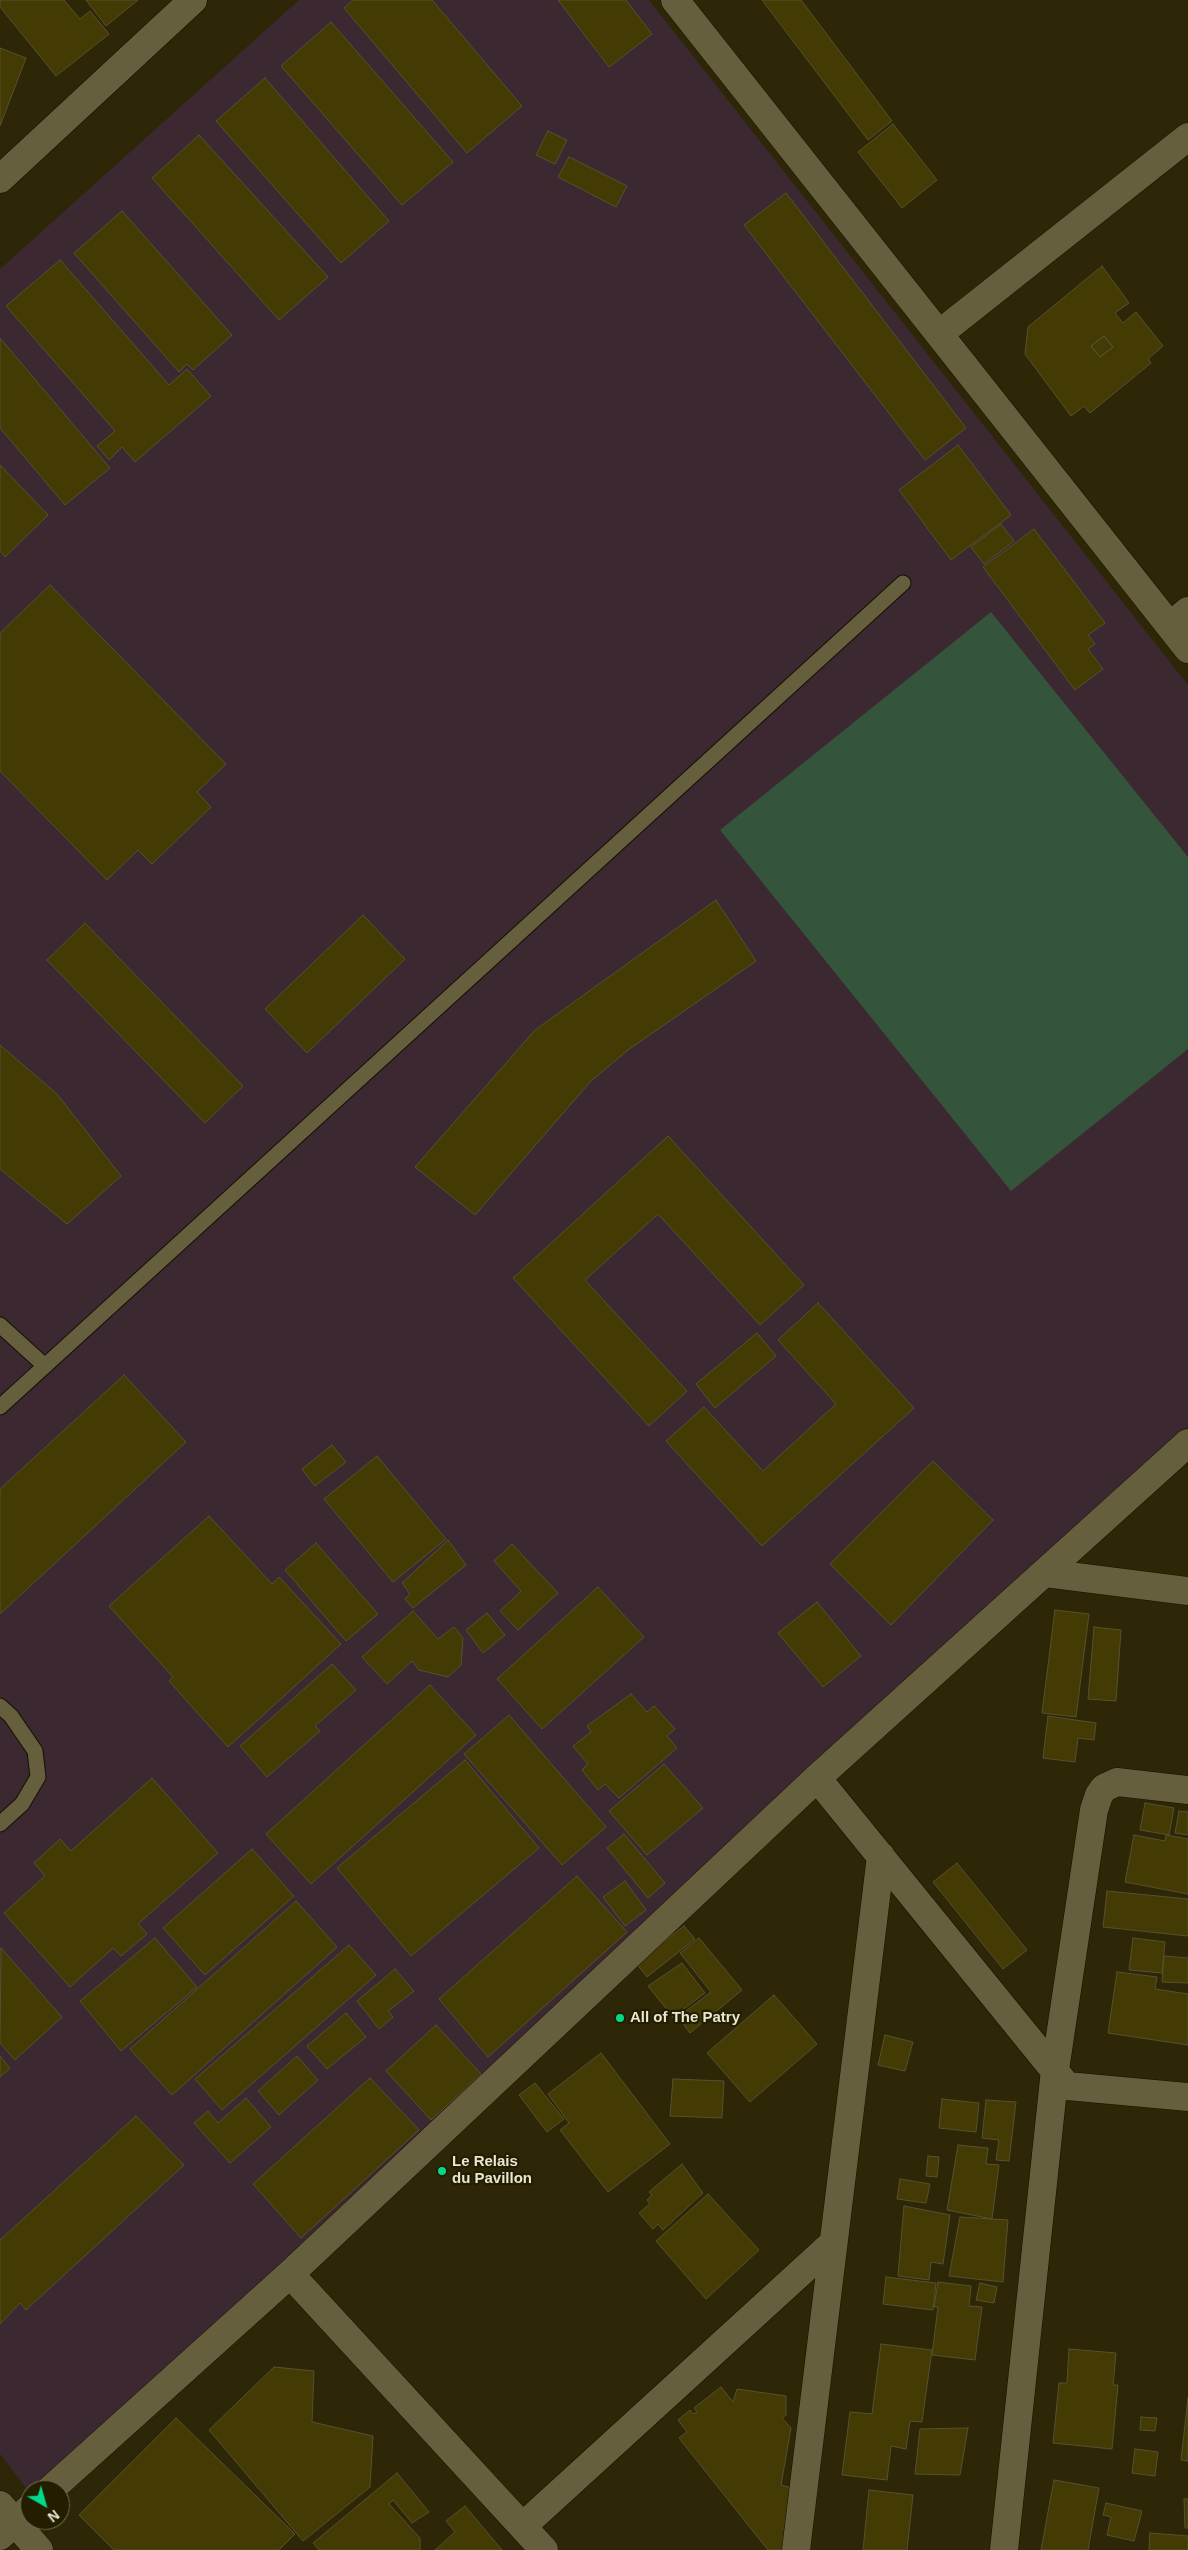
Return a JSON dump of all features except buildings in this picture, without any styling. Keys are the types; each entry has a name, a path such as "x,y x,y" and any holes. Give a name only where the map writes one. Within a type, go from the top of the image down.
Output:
{"street":[{"path":"0,179 193,0"},
{"path":"675,0 939,334 1179,618 1188,649"},
{"path":"939,334 1188,137"},
{"path":"61,2480 290,2274 816,1778 1188,1444"},
{"path":"1044,1573 1188,1591"},
{"path":"816,1778 1067,2086 1188,2097"},
{"path":"1004,2550 1055,2070 1099,1795 1104,1788 1117,1782 1188,1790"},
{"path":"796,2550 881,1856"},
{"path":"523,2526 833,2243"},
{"path":"290,2274 544,2550"},
{"path":"11,2518 39,2550"}],"lane":[{"path":"0,1407 903,583"},
{"path":"0,1325 45,1366"},
{"path":"0,1706 11,1716 35,1751 38,1777 22,1804 0,1824"}],"shaded area":[{"path":"299,0 649,0 1188,685 1188,1427 51,2480 20,2480 0,2454 0,269"}],"green space":[{"path":"991,612 1188,857 1188,1049 1011,1191 720,830"}],"place":[{"name":"All of The Patry","path":"620,2018"},
{"name":"Le Relais du Pavillon","path":"442,2171"}]}
